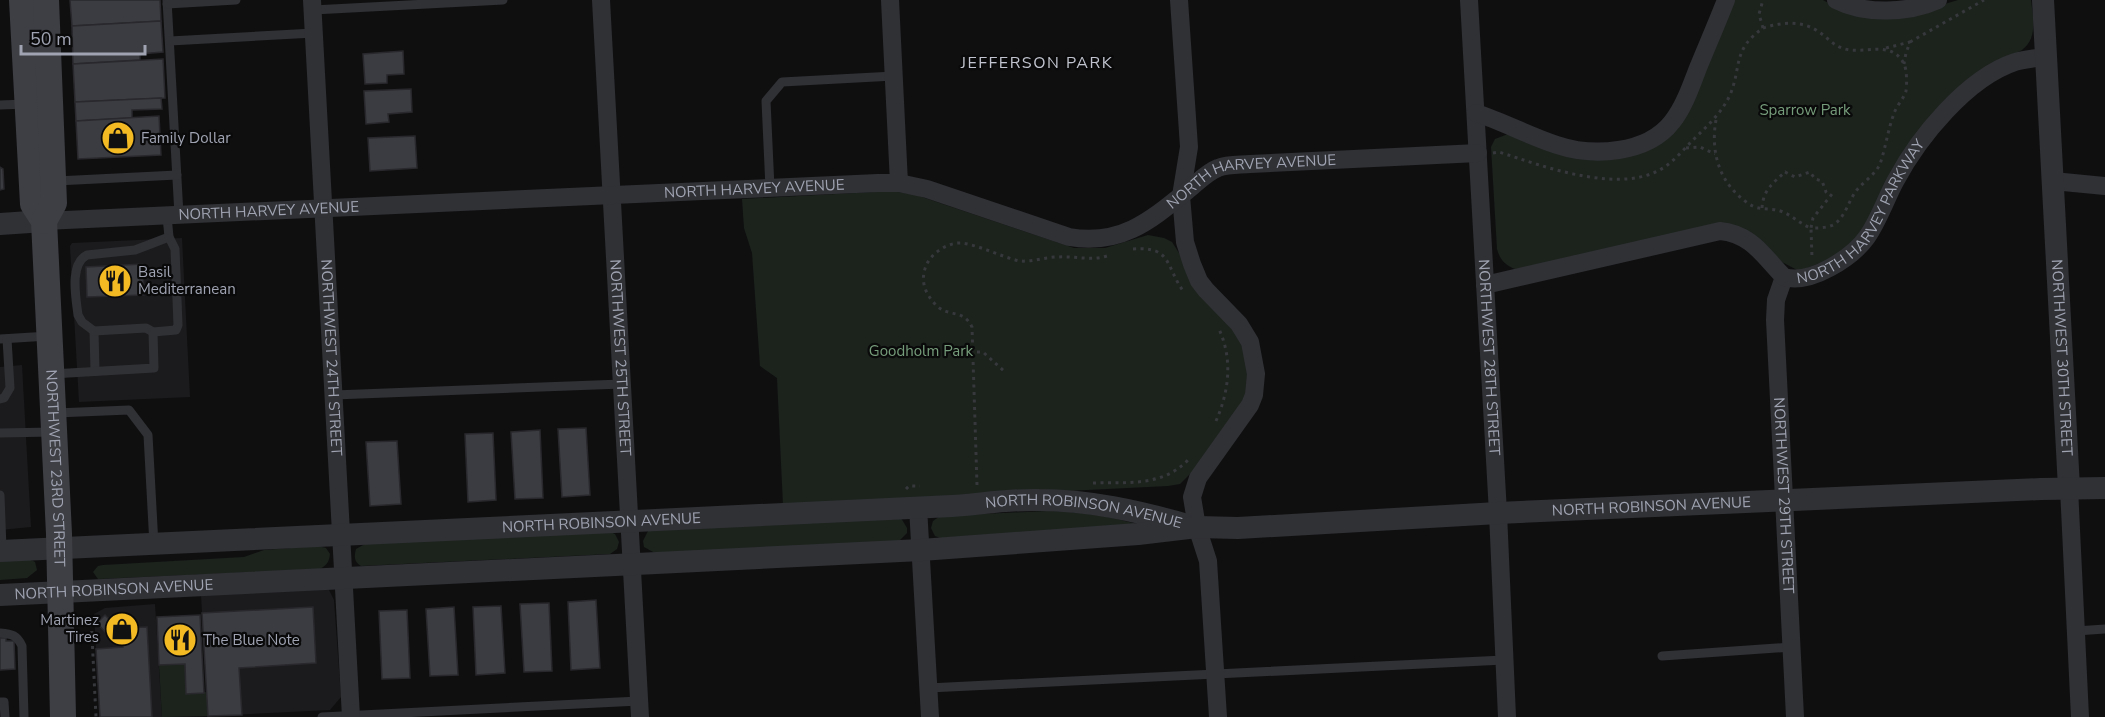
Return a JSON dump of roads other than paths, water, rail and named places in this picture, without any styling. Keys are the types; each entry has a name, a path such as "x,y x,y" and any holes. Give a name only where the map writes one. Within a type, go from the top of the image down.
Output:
{"main road":[{"name":"NORTHWEST 23RD STREET","path":"22,0 33,204 44,221 60,548 63,717"},
{"name":"NORTHWEST 23RD STREET","path":"44,221 54,203 46,0"}],"street":[{"name":"NORTHWEST 25TH STREET","path":"601,0 639,709"},
{"path":"890,0 899,183"},
{"path":"1179,0 1189,147 1181,196 1185,242 1192,264 1206,290 1245,332 1250,342 1256,374 1254,394 1250,405 1195,482 1192,496 1197,527 1208,561 1218,717"},
{"name":"NORTHWEST 28TH STREET","path":"1469,0 1498,513 1507,717"},
{"path":"1476,113 1510,124 1558,146 1581,151 1624,149 1650,140 1662,132 1680,110 1726,0"},
{"path":"1836,0 1853,7 1891,10 1938,0"},
{"name":"NORTHWEST 30TH STREET","path":"2043,0 2080,717"},
{"name":"NORTHWEST 24TH STREET","path":"312,5 351,716"},
{"name":"NORTH HARVEY PARKWAY","path":"1485,285 1720,231 1734,233 1752,242 1760,248 1784,277 1799,279 1814,275 1849,255 1866,238 1905,164 1957,99 1985,77 2013,63 2046,57"},
{"name":"NORTH HARVEY AVENUE","path":"0,224 899,183 927,189 1069,237 1094,240 1116,236 1136,228 1158,215 1212,172 1230,165 1478,153"},
{"path":"2053,181 2105,186"},
{"name":"NORTHWEST 29TH STREET","path":"1784,277 1776,300 1775,320 1795,717"},
{"name":"NORTH ROBINSON AVENUE","path":"0,596 921,550 1138,534 1197,527 1238,528 1498,513 2105,488"},
{"path":"916,496 930,717"},
{"name":"NORTH ROBINSON AVENUE","path":"1,551 629,520 916,496 1076,502 1138,512 1197,527"}],"lane":[{"path":"169,237 135,250 87,255 80,259 76,268 78,315 82,322 94,331 146,328 153,332 176,330 178,325 175,249 169,237 177,175 167,2 236,0"},
{"path":"312,5 503,0"},
{"path":"170,41 314,33"},
{"path":"770,188 766,101 782,82 894,76"},
{"path":"0,105 28,104"},
{"path":"54,181 177,175"},
{"path":"94,331 95,371"},
{"path":"51,374 154,368 153,332"},
{"path":"0,399 4,398 10,388 4,339 49,336"},
{"path":"334,395 622,384"},
{"path":"0,433 129,410 148,435 154,545"},
{"path":"0,495 1,551"},
{"path":"2076,630 2105,629"},
{"path":"0,633 12,634 18,638 22,646 24,717"},
{"path":"1662,656 1792,647"},
{"path":"928,688 1504,660"},
{"path":"0,702 4,702 5,717"},
{"path":"322,717 639,709"}],"place":[{"name":"Family Dollar","path":"118,138"},
{"name":"Basil Mediterranean","path":"115,281"},
{"name":"Martinez Tires","path":"122,629"},
{"name":"The Blue Note","path":"180,640"}],"district":[{"name":"JEFFERSON PARK","path":"1037,62"}],"park label":[{"name":"Sparrow Park","path":"1805,110"},
{"name":"Goodholm Park","path":"921,351"}]}
